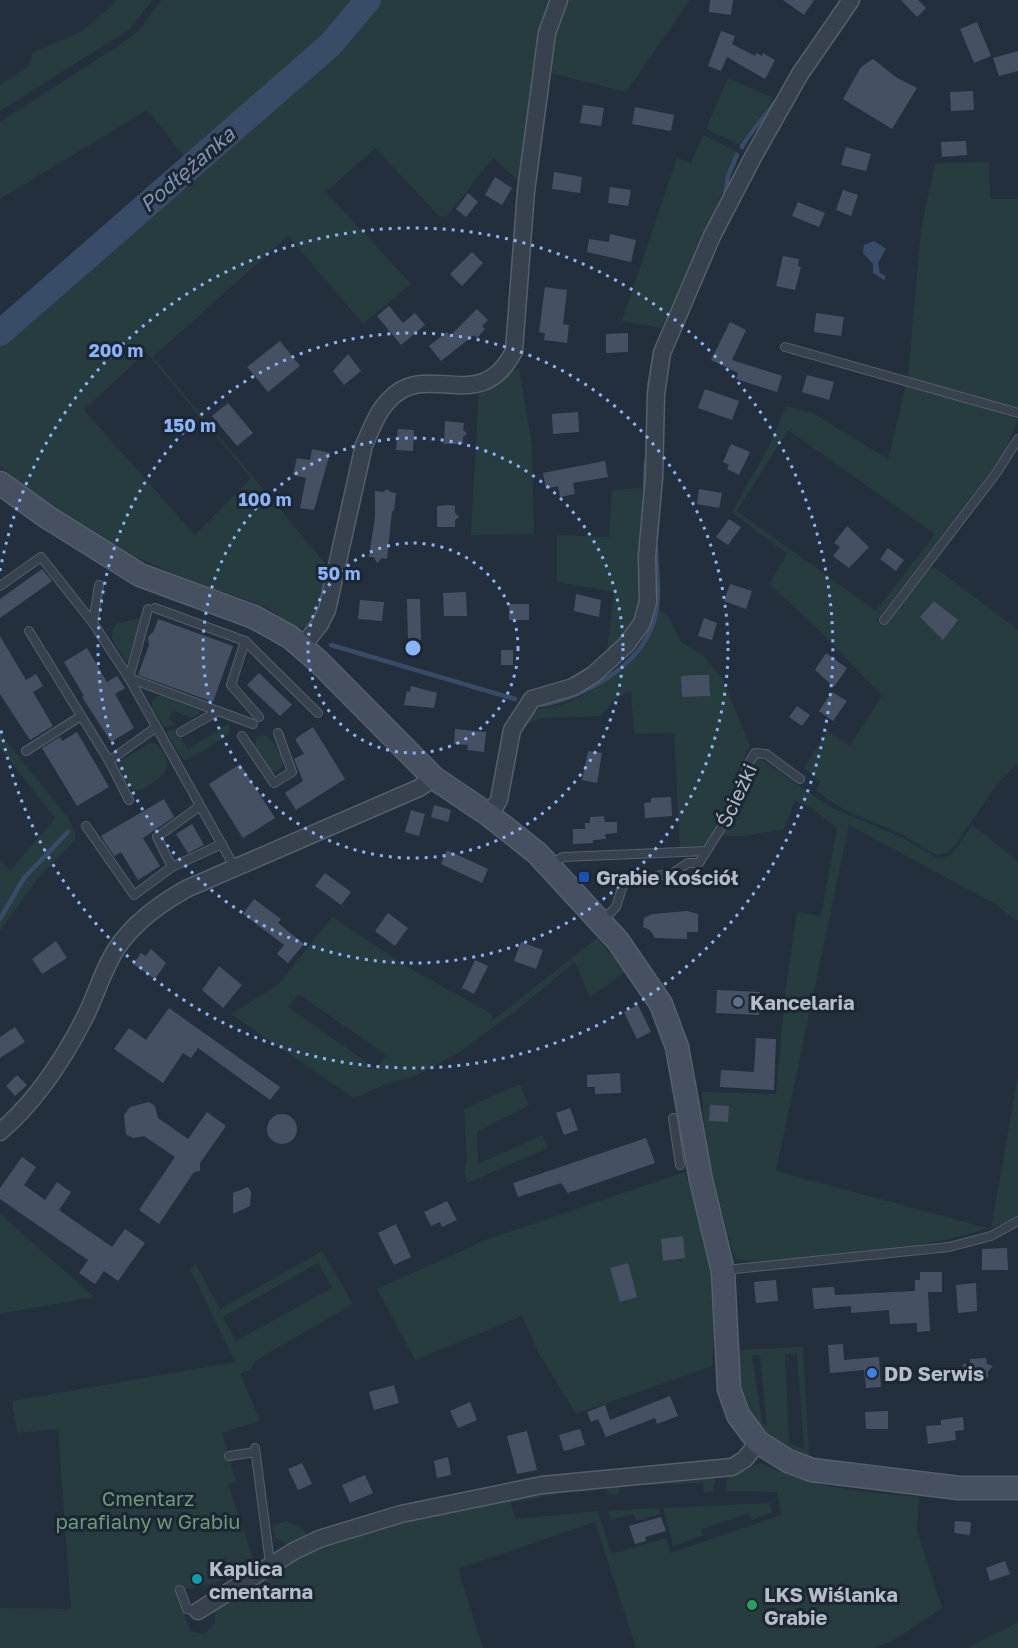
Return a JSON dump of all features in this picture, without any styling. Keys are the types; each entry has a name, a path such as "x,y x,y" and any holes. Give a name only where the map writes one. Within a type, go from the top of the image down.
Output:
{"street":[{"path":"302,647 321,624 327,610 364,445 374,422 389,399 406,387 424,383 465,386 493,379 506,367 514,351 531,145 547,33 559,0"},
{"path":"489,815 499,800 512,730 532,699 573,687 593,675 626,645 642,623 648,602 656,394 662,353 709,243 753,157 800,74 851,0"},
{"path":"0,483 54,522 140,575 254,617 280,631 302,647 434,778 489,815 549,866 601,922 647,981 672,1031 684,1075 699,1170 723,1271 729,1389 738,1415 759,1442 788,1461 812,1470 959,1488 1018,1488"},
{"path":"0,1132 26,1107 67,1050 85,1018 110,958 127,935 165,900 418,788 434,778"},
{"path":"198,1611 270,1563 320,1539 401,1514 452,1502 559,1483 732,1467 745,1459 759,1442"}],"lane":[{"path":"785,346 1018,413"},
{"path":"884,620 998,472 1018,440"},
{"path":"0,586 41,557 93,623 129,678 235,868"},
{"path":"93,623 99,585"},
{"path":"129,678 151,608 245,641 318,713"},
{"path":"29,631 109,761 129,800"},
{"path":"129,678 218,711 256,721 231,685 245,641"},
{"path":"181,732 218,711"},
{"path":"26,751 81,716"},
{"path":"109,761 155,728"},
{"path":"242,736 274,783 292,772 278,733"},
{"name":"Ścieżki","path":"601,922 616,907 624,882 673,873 688,863 699,863 734,807 748,764 756,753 766,754 800,778"},
{"path":"172,867 157,837 200,806"},
{"path":"86,826 134,895 172,867 222,844"},
{"path":"549,866 563,857 706,851"},
{"path":"673,1118 680,1165"},
{"path":"723,1271 949,1247 991,1236 1018,1221"},
{"path":"229,1456 255,1450 270,1563"},
{"path":"180,1590 188,1609 198,1611"}],"green space":[{"path":"118,0 152,0 130,29 0,111 0,85 29,66 33,52 81,32"},
{"path":"161,0 551,0 520,182 493,158 446,217 439,216 375,148 326,192 411,284 363,324 288,236 153,357 329,568 319,613 307,627 297,628 266,607 192,581 133,556 47,503 0,466 0,321 187,160 147,110 0,199 0,122 127,40 140,29","holes":["146,352 251,478 195,535 84,410"]},
{"path":"564,0 690,0 626,92 546,72 552,39"},
{"path":"728,78 773,98 740,145 706,129"},
{"path":"703,135 738,152 724,181 724,189 661,328 622,321 677,158 691,163"},
{"path":"989,162 990,199 1018,199 1018,409 908,377 921,230 935,163"},
{"path":"519,368 532,444 534,534 471,535 479,391 497,385 511,371"},
{"path":"906,385 1018,419 1005,452 876,621 883,626 927,568 936,568 1018,630 1018,763 995,787 956,844 949,852 939,855 903,835 847,811 817,790 820,781 804,768 827,731 850,745 882,696 817,628 769,584 787,554 732,512 769,446 786,406 813,413 888,459","holes":["788,430 935,534 876,611 737,511"]},
{"path":"643,488 642,606 630,630 606,658 614,592 557,582 557,535 609,537 612,490"},
{"path":"658,611 667,614 681,642 704,656 723,680 750,746 738,771 732,800 702,847 680,847 674,733 634,734 631,691 615,699 601,716 541,718 522,725 537,710 579,698 610,680 636,656 646,642 654,627"},
{"path":"142,618 126,661 112,639 113,629 119,623"},
{"path":"156,696 162,696 201,711 192,718 173,711 169,716 174,726 164,727 152,707 152,701"},
{"path":"229,723 230,732 224,738 187,760 181,758 166,731 176,729 188,749"},
{"path":"0,733 68,818 75,832 75,840 38,878 0,931 0,860 10,871 55,818 0,748"},
{"path":"264,735 274,744 281,757 283,765 278,771 271,771 255,749 256,737"},
{"path":"150,743 157,744 165,756 166,770 147,787 133,790 122,777 117,763"},
{"path":"758,757 830,807 903,838 936,858 944,858 952,854 972,825 1018,861 1018,921 995,904 849,825 776,1171 989,1228 924,1244 890,1249 757,1262 735,1259 709,1156 702,1092 776,1094 785,994 797,912 821,916 837,828 813,809 795,801 784,829 743,836 722,836 738,808 752,765"},
{"path":"332,917 409,968 492,1014 492,1021 597,938 625,972 590,997 575,962 517,1010 458,1053 414,1077 391,1082 354,1098 231,1014 279,984","holes":["299,994 386,1055 376,1069 288,1007"]},
{"path":"1018,1075 1018,1217 991,1227"},
{"path":"520,1084 529,1105 477,1132 478,1164 542,1135 548,1148 467,1183 464,1173 467,1159 464,1109"},
{"path":"685,1172 713,1267 717,1294 712,1366 576,1414 538,1352 522,1316 415,1360 377,1289 488,1239"},
{"path":"0,1214 94,1297 0,1314"},
{"name":"Cmentarz parafialny w Grabiu","path":"322,1251 353,1304 255,1361 250,1370 240,1373 260,1421 222,1433 236,1481 228,1484 255,1565 216,1583 176,1591 190,1631 205,1634 215,1622 214,1606 274,1567 328,1543 396,1522 562,1486 596,1487 595,1491 563,1493 511,1503 515,1519 598,1511 611,1554 666,1538 671,1553 781,1515 777,1492 728,1491 725,1485 729,1472 742,1471 760,1463 819,1484 857,1491 919,1497 917,1531 942,1608 891,1642 873,1648 636,1648 595,1522 458,1569 483,1648 0,1648 0,1608 71,1609 58,1429 17,1433 12,1401 235,1362 190,1269 196,1264 220,1309","holes":["318,1263 332,1288 236,1341 223,1317"]},
{"path":"803,1347 809,1456 790,1448 775,1438 754,1417 747,1404 743,1388 739,1350","holes":["797,1353 804,1449 789,1443 785,1354","752,1355 760,1355 767,1427 762,1423"]},
{"path":"711,1476 715,1480 713,1492 704,1493 703,1483 620,1486 618,1495 607,1494 608,1486"},
{"path":"770,1503 772,1512 752,1520 749,1513 701,1529 703,1537 700,1536 673,1546 663,1508"},
{"path":"659,1508 661,1514 637,1521 633,1514 611,1520 608,1511"},
{"path":"286,1521 300,1527 308,1535 290,1545 275,1538 272,1526"},
{"path":"1018,1622 1018,1648 967,1648"}],"water":[{"path":"874,241 886,249 878,263 880,273 886,276 884,280 873,273 873,264 863,253 864,245"}],"building":[{"path":"710,0 733,0 731,15 709,12"},
{"path":"783,0 814,0 804,15"},
{"path":"901,0 918,0 926,8 917,17"},
{"path":"977,22 991,56 974,63 960,29"},
{"path":"721,31 735,36 732,44 755,56 756,53 762,56 763,53 775,60 765,79 727,57 721,71 708,66"},
{"path":"1018,51 1018,71 999,76 993,58"},
{"path":"873,59 897,78 917,88 892,129 843,99 861,67"},
{"path":"973,91 974,110 951,111 950,92"},
{"path":"583,105 604,108 601,126 580,123"},
{"path":"635,107 674,115 671,131 632,124"},
{"path":"966,141 967,155 942,157 941,142"},
{"path":"846,147 871,154 866,171 841,165"},
{"path":"554,172 582,177 580,193 552,189"},
{"path":"495,177 512,188 502,205 485,195"},
{"path":"610,187 631,190 628,206 608,203"},
{"path":"843,190 858,195 851,216 836,210"},
{"path":"468,193 478,202 466,217 456,209"},
{"path":"798,202 825,213 819,227 792,216"},
{"path":"610,234 636,240 631,262 587,252 589,239 609,242"},
{"path":"472,252 483,263 462,286 450,274"},
{"path":"783,256 799,259 798,266 801,267 795,290 776,286"},
{"path":"545,287 567,290 563,324 569,325 567,343 544,340 545,333 539,332"},
{"path":"389,306 403,323 415,313 425,325 401,345 377,316"},
{"path":"477,309 488,320 482,326 485,329 477,338 474,335 441,361 429,346 447,332 450,336"},
{"path":"816,313 844,317 841,336 814,332"},
{"path":"730,322 746,330 732,360 782,376 777,392 736,379 738,373 711,360"},
{"path":"628,333 628,352 606,353 606,334"},
{"path":"280,341 300,366 268,392 247,367"},
{"path":"348,354 361,371 344,385 333,371"},
{"path":"807,375 834,382 829,400 802,392"},
{"path":"705,389 739,401 732,420 698,408"},
{"path":"228,403 253,433 237,446 212,416"},
{"path":"578,412 579,432 553,434 552,414"},
{"path":"445,421 464,423 463,430 467,434 463,437 463,444 444,444"},
{"path":"398,429 414,430 413,451 396,450"},
{"path":"731,444 750,452 739,475 727,469 729,465 723,462"},
{"path":"312,449 330,453 314,510 300,508 306,478 293,475 297,458 310,460"},
{"path":"605,461 608,477 573,483 575,494 560,497 558,486 546,489 543,473"},
{"path":"387,489 396,493 394,511 392,511 387,559 382,558 377,563 374,557 369,557 375,517 375,491 383,492"},
{"path":"699,489 722,493 719,508 697,504"},
{"path":"437,506 455,506 455,513 459,517 455,520 455,527 437,527"},
{"path":"729,519 741,527 728,545 716,537"},
{"path":"847,526 869,547 849,568 833,556 840,547 834,543"},
{"path":"888,548 904,560 896,571 880,559"},
{"path":"42,569 52,581 0,618 0,599"},
{"path":"730,584 752,591 746,609 724,601"},
{"path":"466,592 467,616 444,616 443,593"},
{"path":"576,594 601,600 599,617 574,611"},
{"path":"407,599 420,599 421,640 408,640"},
{"path":"360,600 384,602 382,621 358,619"},
{"path":"934,601 958,620 943,640 920,617"},
{"path":"509,604 529,604 529,620 509,620"},
{"path":"704,618 717,623 712,640 698,636"},
{"path":"158,619 233,646 213,702 138,675 149,645 148,637 154,631"},
{"path":"0,636 26,680 36,674 43,686 33,692 53,726 30,740 0,694"},
{"path":"87,648 107,682 117,676 125,688 115,694 134,728 111,742 82,697 84,696 64,662"},
{"path":"501,650 513,650 513,665 501,665"},
{"path":"826,653 847,668 834,687 815,670"},
{"path":"259,673 292,705 280,716 247,685"},
{"path":"709,675 710,696 682,697 681,676"},
{"path":"411,686 437,693 434,708 404,705 407,691 410,692"},
{"path":"832,692 847,701 833,721 819,711"},
{"path":"797,706 810,715 802,726 789,717"},
{"path":"313,727 345,779 296,810 285,793 303,781 294,759 304,754 295,739"},
{"path":"455,729 486,732 484,752 467,750 468,745 454,744"},
{"path":"77,732 109,787 77,806 42,748 60,737 62,741"},
{"path":"588,751 602,753 597,783 582,780"},
{"path":"240,764 275,818 243,838 209,784"},
{"path":"671,797 672,816 645,818 644,803 651,802 651,798"},
{"path":"164,799 174,817 143,838 160,866 138,880 121,852 114,856 101,836"},
{"path":"434,805 451,810 448,822 431,817"},
{"path":"411,810 425,814 419,836 405,832"},
{"path":"604,816 605,822 617,822 617,833 605,834 606,839 593,840 593,843 573,844 573,829 585,829 585,823 590,823 590,817"},
{"path":"192,824 204,845 188,853 176,834"},
{"path":"447,850 488,869 482,883 441,864"},
{"path":"325,873 351,892 341,905 315,886"},
{"path":"254,899 281,919 278,923 304,944 288,963 277,954 284,945 243,914"},
{"path":"687,911 698,914 698,932 687,932 687,939 655,938 650,930 643,927 644,918 652,914"},
{"path":"388,913 408,928 395,946 375,931"},
{"path":"56,941 67,958 42,974 32,959"},
{"path":"521,942 543,950 536,969 514,961"},
{"path":"151,949 166,963 155,979 133,964 141,953 146,956"},
{"path":"475,960 488,966 474,994 462,988"},
{"path":"219,966 242,985 223,1008 202,990"},
{"path":"717,990 760,992 759,1015 716,1013"},
{"path":"638,1005 651,1032 637,1039 624,1012"},
{"path":"169,1008 280,1087 270,1100 198,1048 191,1058 183,1053 163,1083 114,1049 129,1028 146,1040"},
{"path":"15,1027 25,1042 0,1058 0,1037"},
{"path":"756,1038 776,1039 774,1090 720,1087 721,1070 754,1072"},
{"path":"620,1073 621,1093 595,1094 595,1087 587,1087 587,1075"},
{"path":"17,1075 27,1085 15,1096 6,1086"},
{"path":"149,1102 155,1106 158,1118 188,1139 207,1112 226,1126 200,1163 200,1171 194,1172 159,1224 139,1210 175,1157 144,1136 133,1138 126,1134 124,1115 130,1107"},
{"path":"710,1105 729,1106 728,1122 709,1121"},
{"path":"570,1108 578,1130 564,1135 556,1113"},
{"path":"282,1114 292,1119 297,1129 292,1139 282,1144 272,1139 267,1129 272,1119"},
{"path":"646,1138 655,1163 568,1193 561,1183 518,1197 513,1183"},
{"path":"22,1157 36,1167 24,1185 45,1200 57,1182 71,1192 59,1210 112,1247 125,1229 145,1243 118,1281 104,1271 95,1284 79,1273 88,1260 0,1199 0,1188"},
{"path":"248,1187 251,1192 250,1206 233,1214 233,1193"},
{"path":"447,1201 457,1220 442,1227 440,1222 431,1226 424,1212"},
{"path":"396,1224 411,1257 394,1265 378,1233"},
{"path":"683,1236 685,1258 663,1261 661,1239"},
{"path":"1007,1248 1008,1270 982,1270 982,1249"},
{"path":"628,1263 637,1297 620,1302 610,1268"},
{"path":"920,1272 942,1272 942,1292 928,1292 930,1331 917,1332 917,1323 890,1324 889,1310 851,1313 851,1306 814,1309 812,1288 834,1287 835,1295 915,1291 915,1280 920,1280"},
{"path":"776,1280 778,1301 756,1303 754,1282"},
{"path":"976,1283 977,1311 958,1313 956,1285"},
{"path":"843,1344 844,1360 879,1357 881,1387 866,1388 864,1370 830,1373 828,1345"},
{"path":"986,1358 987,1364 993,1366 988,1371 988,1378 964,1380 963,1364 970,1364 970,1359"},
{"path":"394,1385 399,1403 374,1410 369,1392"},
{"path":"670,1396 678,1416 657,1424 655,1418 606,1437 598,1419 591,1422 587,1412 605,1405 610,1420"},
{"path":"470,1402 477,1420 458,1428 450,1411"},
{"path":"888,1411 888,1429 866,1429 865,1412"},
{"path":"963,1417 964,1430 955,1431 956,1440 928,1444 926,1426 941,1425 941,1420"},
{"path":"580,1429 585,1445 564,1451 559,1435"},
{"path":"527,1431 537,1470 517,1474 507,1436"},
{"path":"448,1457 451,1475 437,1478 434,1461"},
{"path":"302,1463 312,1484 298,1490 288,1469"},
{"path":"365,1475 373,1493 350,1503 342,1485"},
{"path":"661,1517 666,1531 645,1537 646,1541 635,1544 629,1526"},
{"path":"955,1521 971,1522 970,1535 954,1533"},
{"path":"1005,1561 1010,1574 990,1581 986,1568"}],"waterway":[{"name":"Podłężanka","path":"0,333 331,44 368,0"},
{"path":"742,147 775,102"},
{"path":"725,195 728,176 737,155"},
{"path":"649,386 654,359"},
{"path":"645,488 646,461"},
{"path":"542,705 576,695 592,687 608,678 635,654 645,640 656,615 658,586 656,547"},
{"path":"331,645 515,699"},
{"path":"0,919 24,878 68,832"}],"place":[{"name":"Grabie Kościół","path":"584,877"},
{"name":"Kancelaria","path":"738,1002"},
{"name":"DD Serwis","path":"872,1373"},
{"name":"Kaplica cmentarna","path":"197,1579"},
{"name":"LKS Wiślanka Grabie","path":"752,1605"}]}
